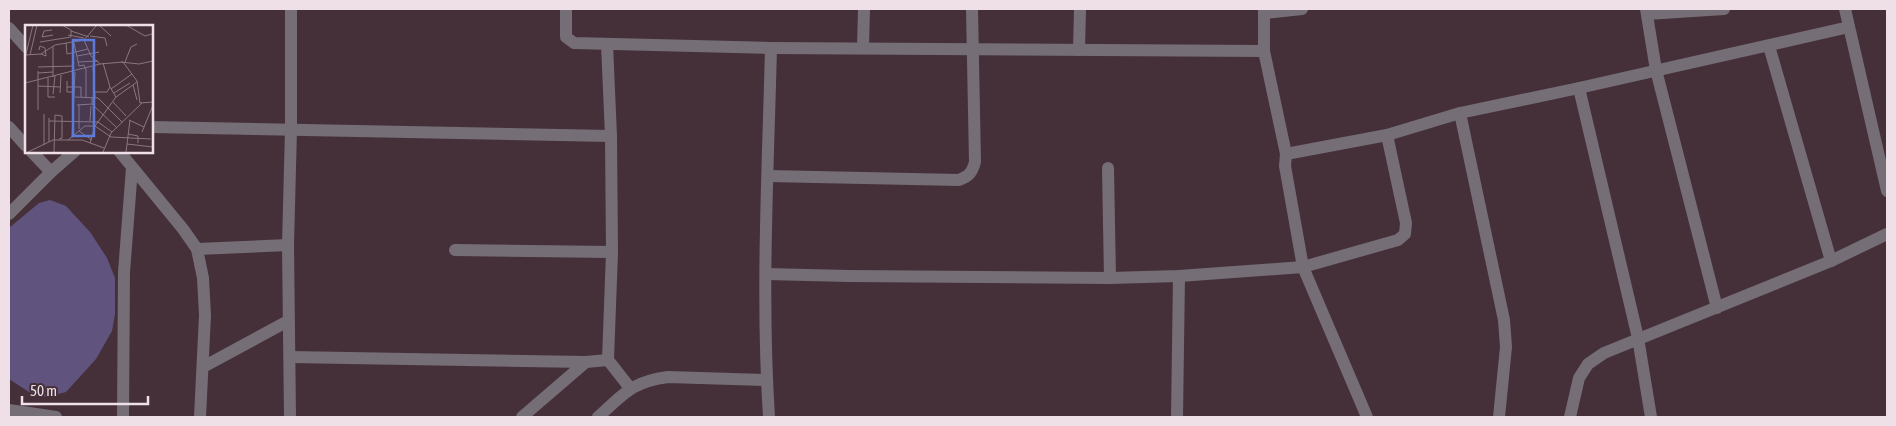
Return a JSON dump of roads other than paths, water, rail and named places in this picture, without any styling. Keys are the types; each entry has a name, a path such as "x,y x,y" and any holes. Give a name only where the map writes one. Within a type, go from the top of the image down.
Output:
{"street":[{"path":"290,417 288,245 291,129 291,9"},
{"path":"566,9 566,37 574,43 771,48 1264,51"},
{"path":"863,48 864,9"},
{"path":"768,176 959,180 968,176 973,170 975,162 972,9"},
{"path":"1080,9 1080,50"},
{"path":"1302,9 1264,11 1264,51 1286,154 1285,166 1303,267 1363,417"},
{"path":"1717,308 1656,70 1647,11 1724,9"},
{"path":"1845,9 1887,192"},
{"path":"1286,154 1387,135 1460,113 1849,27"},
{"path":"9,28 25,46"},
{"path":"607,44 611,136 612,252 608,360 630,388"},
{"path":"1769,46 1831,261"},
{"path":"769,417 766,274 771,48"},
{"path":"1579,88 1638,338 1651,417"},
{"path":"1460,113 1504,320 1506,347 1499,417"},
{"path":"9,127 25,145"},
{"path":"152,127 611,136"},
{"path":"766,274 1110,278 1179,276 1303,267 1398,240 1405,234 1406,224 1387,135"},
{"path":"33,152 51,172"},
{"path":"9,214 74,152"},
{"path":"120,152 184,229 197,249 203,278 205,315 200,417"},
{"path":"122,417 124,272 132,168"},
{"path":"1108,168 1110,278"},
{"path":"1570,417 1579,378 1588,364 1604,353 1831,261 1887,234"},
{"path":"197,249 288,245"},
{"path":"455,250 612,252"},
{"path":"1177,417 1179,276"},
{"path":"203,367 288,321"},
{"path":"290,357 586,362 608,360"},
{"path":"522,417 586,362"},
{"path":"598,417 630,388 643,382 668,377 767,380"},
{"path":"9,410 56,417"}]}
